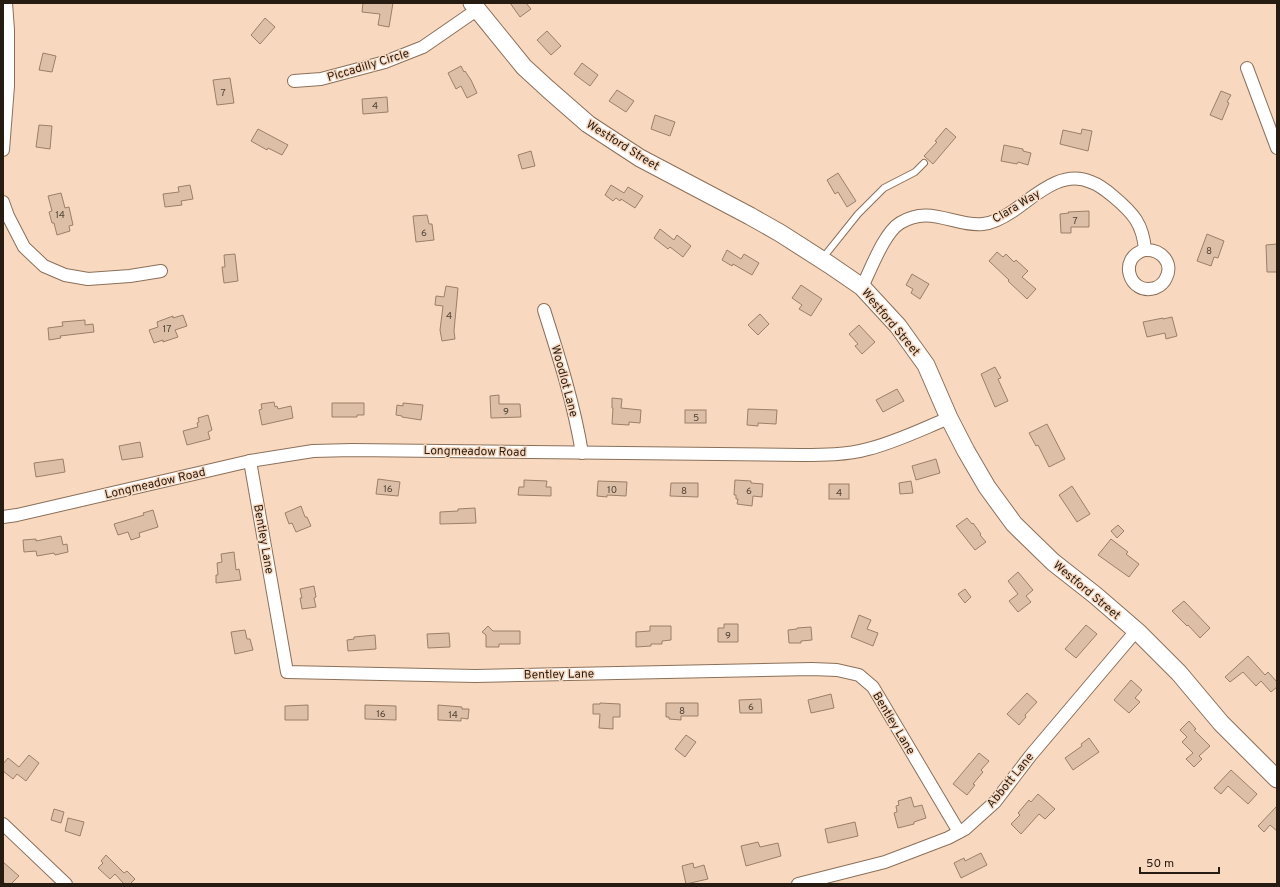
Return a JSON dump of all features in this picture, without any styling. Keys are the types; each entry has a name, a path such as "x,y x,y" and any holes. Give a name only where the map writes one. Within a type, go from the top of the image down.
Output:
{"main road":[{"name":"Westford Street","path":"475,6 524,67 588,124 640,158 750,216 822,259 862,287 898,326 926,364 949,418 966,451 987,487 1014,524 1053,562 1095,595 1136,631 1179,673 1221,723 1277,779"}],"street":[{"path":"3,150 8,86 8,30 6,3"},
{"name":"Piccadilly Circle","path":"294,81 321,79 385,62 422,47 475,6"},
{"path":"1247,68 1277,148"},
{"name":"Clara Way","path":"862,287 886,238 893,229 901,223 920,216 941,217 967,224 991,223 1006,215 1051,185 1070,178 1083,179 1096,184 1125,206 1132,213 1140,226 1146,250"},
{"path":"3,202 8,216 24,247 44,266 65,275 88,279 130,276 161,271"},
{"name":"Woodlot Lane","path":"544,310 564,376 579,433 582,453"},
{"name":"Longmeadow Road","path":"3,517 250,461 313,451 352,450 801,455 838,454 868,449 898,439 949,418"},
{"name":"Bentley Lane","path":"250,461 287,672 474,676 812,669 837,670 859,675 873,687 959,832"},
{"name":"Abbott Lane","path":"798,884 885,862 948,838 965,829 995,802 1031,755 1136,631"},
{"path":"3,824 66,884"}],"lane":[{"path":"822,259 858,214 884,188 915,172 924,164"}],"building":[{"path":"363,3 393,3 389,27 378,25 380,14 362,12"},
{"path":"510,3 526,3 531,9 520,17"},
{"path":"265,18 275,27 260,44 251,35"},
{"path":"547,31 561,46 551,55 537,40"},
{"path":"43,53 56,56 52,72 39,70"},
{"path":"582,63 598,75 590,86 574,74"},
{"path":"461,66 471,80 477,93 467,98 461,86 456,89 448,73"},
{"path":"230,78 234,103 217,105 213,80"},
{"path":"617,90 634,101 626,112 609,101"},
{"path":"1221,91 1231,95 1227,102 1229,103 1222,120 1210,115"},
{"path":"387,97 388,112 363,114 362,99"},
{"path":"655,115 675,122 670,136 651,129"},
{"path":"39,125 52,126 50,149 36,147"},
{"path":"946,128 956,137 933,164 924,156 937,142 935,141"},
{"path":"258,129 288,145 282,155 268,148 267,150 251,141"},
{"path":"1082,129 1092,131 1088,151 1060,144 1063,130 1081,134"},
{"path":"1004,145 1023,149 1023,151 1031,153 1028,165 1018,162 1017,164 1001,161"},
{"path":"531,151 535,166 522,169 518,155"},
{"path":"838,173 856,201 847,207 838,192 835,194 827,180"},
{"path":"190,185 193,199 181,201 182,205 165,207 163,194 179,192 178,187"},
{"path":"611,185 624,193 628,187 643,196 635,208 621,199 620,201 616,198 613,201 605,195"},
{"path":"61,193 65,208 69,207 73,225 69,226 70,231 57,235 49,212 52,211 48,196"},
{"path":"1089,211 1089,227 1071,227 1071,233 1061,233 1060,214"},
{"path":"427,215 429,224 432,224 434,240 416,242 413,216"},
{"path":"660,229 674,240 677,235 691,246 683,257 670,247 668,249 654,238"},
{"path":"1207,234 1224,241 1218,258 1214,257 1211,266 1197,261"},
{"path":"1277,244 1277,272 1267,272 1266,245"},
{"path":"727,250 741,259 744,254 759,263 752,275 733,264 732,266 722,260"},
{"path":"997,252 1003,257 1006,254 1014,262 1016,260 1028,271 1022,277 1036,289 1027,299 989,261"},
{"path":"235,254 238,281 224,283 222,267 225,267 224,255"},
{"path":"912,274 929,284 920,299 911,293 913,289 906,285"},
{"path":"801,285 822,299 811,316 799,309 802,305 792,298"},
{"path":"446,286 458,288 454,331 455,339 442,341 440,330 443,306 435,305 436,296 444,297"},
{"path":"760,314 769,324 758,335 748,325"},
{"path":"183,315 187,326 175,330 178,337 163,342 163,340 154,343 149,330 158,327 157,322 173,316 173,318"},
{"path":"1172,317 1177,336 1166,339 1165,333 1147,337 1143,322"},
{"path":"85,320 85,325 93,324 94,332 60,336 61,338 49,340 48,328 63,326 62,322"},
{"path":"859,325 875,342 862,354 855,346 858,344 849,334"},
{"path":"995,367 1001,378 998,379 1008,401 995,407 981,374"},
{"path":"897,389 904,401 883,412 876,400"},
{"path":"499,395 499,404 520,404 521,417 491,418 490,396"},
{"path":"612,398 622,399 621,408 641,410 640,423 629,422 629,425 612,424"},
{"path":"274,402 275,407 277,406 278,409 291,406 293,418 262,425 259,410 262,409 261,404"},
{"path":"332,403 364,403 364,415 357,415 357,417 332,417"},
{"path":"403,403 423,405 421,420 396,415 397,405 403,406"},
{"path":"748,409 777,410 776,424 758,423 758,426 747,425"},
{"path":"685,410 706,410 706,423 685,423"},
{"path":"208,415 212,430 208,432 210,439 187,445 183,431 198,427 198,418"},
{"path":"1047,424 1065,459 1049,467 1038,445 1036,446 1029,433"},
{"path":"140,442 143,457 122,460 119,446"},
{"path":"63,459 65,472 36,477 34,463"},
{"path":"936,459 940,473 916,480 912,466"},
{"path":"378,479 400,482 398,496 376,494"},
{"path":"524,480 547,481 546,487 551,487 551,496 518,495 519,487 524,487"},
{"path":"735,480 751,481 751,483 763,484 762,497 753,496 752,506 737,504 738,499 736,499 736,495 734,495"},
{"path":"598,481 627,482 626,496 597,496"},
{"path":"911,481 913,493 900,494 899,483"},
{"path":"671,483 698,483 698,497 670,496"},
{"path":"829,484 849,484 849,499 829,499"},
{"path":"1072,486 1090,514 1077,522 1059,495"},
{"path":"301,506 305,517 307,517 311,526 296,532 292,523 289,524 285,513"},
{"path":"475,508 476,523 440,524 440,512"},
{"path":"153,510 158,527 139,533 140,537 131,540 128,532 118,535 114,524 144,515 143,513"},
{"path":"967,518 972,524 973,523 986,542 975,550 956,526"},
{"path":"1118,525 1124,531 1117,538 1111,531"},
{"path":"61,536 63,545 67,544 68,552 55,555 54,553 37,556 36,551 24,552 23,540 36,539 36,541"},
{"path":"1111,539 1128,552 1126,554 1139,564 1129,577 1098,555"},
{"path":"234,552 236,570 239,569 241,580 216,583 216,575 218,575 217,563 222,562 221,554"},
{"path":"1018,572 1033,590 1026,596 1031,602 1018,612 1009,601 1018,594 1008,581"},
{"path":"314,586 316,607 302,609 300,589"},
{"path":"965,589 971,597 965,603 958,594"},
{"path":"1184,601 1210,628 1200,638 1172,611"},
{"path":"859,615 871,620 867,629 878,633 873,646 851,637"},
{"path":"724,624 738,624 738,642 718,642 718,628 724,628"},
{"path":"1086,625 1097,634 1076,658 1065,649"},
{"path":"488,626 493,631 520,631 520,644 499,644 499,647 486,647 486,635 482,632"},
{"path":"650,626 671,626 671,640 662,641 662,644 651,644 651,646 636,647 636,632 650,631"},
{"path":"811,627 812,640 801,641 801,643 789,643 788,630"},
{"path":"245,630 247,639 250,639 253,650 235,654 231,632"},
{"path":"449,633 450,647 428,648 427,634"},
{"path":"375,635 376,649 348,651 347,640 354,639 354,637"},
{"path":"1248,656 1265,675 1268,672 1277,682 1277,687 1271,692 1261,681 1256,686 1243,672 1230,682 1225,677"},
{"path":"1131,680 1142,690 1135,698 1140,702 1129,713 1114,700"},
{"path":"1027,693 1037,702 1025,715 1026,717 1019,725 1007,714"},
{"path":"831,694 834,708 811,713 808,700"},
{"path":"761,699 762,713 740,713 739,700"},
{"path":"666,703 698,703 698,716 681,716 681,720 669,719 669,717 666,717"},
{"path":"593,704 620,704 620,717 613,717 613,729 599,728 600,714 593,714"},
{"path":"308,705 308,720 285,720 285,706"},
{"path":"365,705 396,706 396,720 365,719"},
{"path":"438,705 469,709 468,719 461,718 461,721 438,720"},
{"path":"1189,721 1196,729 1194,730 1210,746 1199,756 1202,759 1194,767 1186,759 1193,753 1182,742 1187,737 1180,730"},
{"path":"686,735 696,742 685,757 675,749"},
{"path":"1089,738 1099,752 1073,770 1065,758 1082,746 1081,744"},
{"path":"979,753 989,761 981,770 983,772 973,784 975,785 967,795 953,784"},
{"path":"29,755 39,763 26,781 17,774 13,779 3,771 3,764 8,758 19,767"},
{"path":"1231,770 1257,794 1248,804 1228,786 1221,794 1214,788"},
{"path":"1038,794 1055,809 1045,819 1039,814 1021,834 1011,824 1020,815 1018,813 1029,800 1031,802"},
{"path":"911,797 914,807 922,805 926,818 914,822 914,824 898,828 894,813 897,812 896,806 899,805 898,801"},
{"path":"1277,806 1277,831 1270,825 1264,832 1258,826"},
{"path":"54,809 64,812 61,823 51,820"},
{"path":"68,818 84,822 80,836 65,831"},
{"path":"855,822 858,836 828,843 825,829"},
{"path":"758,842 760,847 778,843 781,856 746,866 741,846"},
{"path":"981,853 987,865 961,878 954,863 964,858 965,861"},
{"path":"106,855 124,873 127,871 135,879 130,884 124,884 115,874 110,879 98,868 103,863 101,861"},
{"path":"3,862 19,876 11,884 6,884 3,882"},
{"path":"693,863 694,868 704,865 708,879 686,884 682,866"}]}
